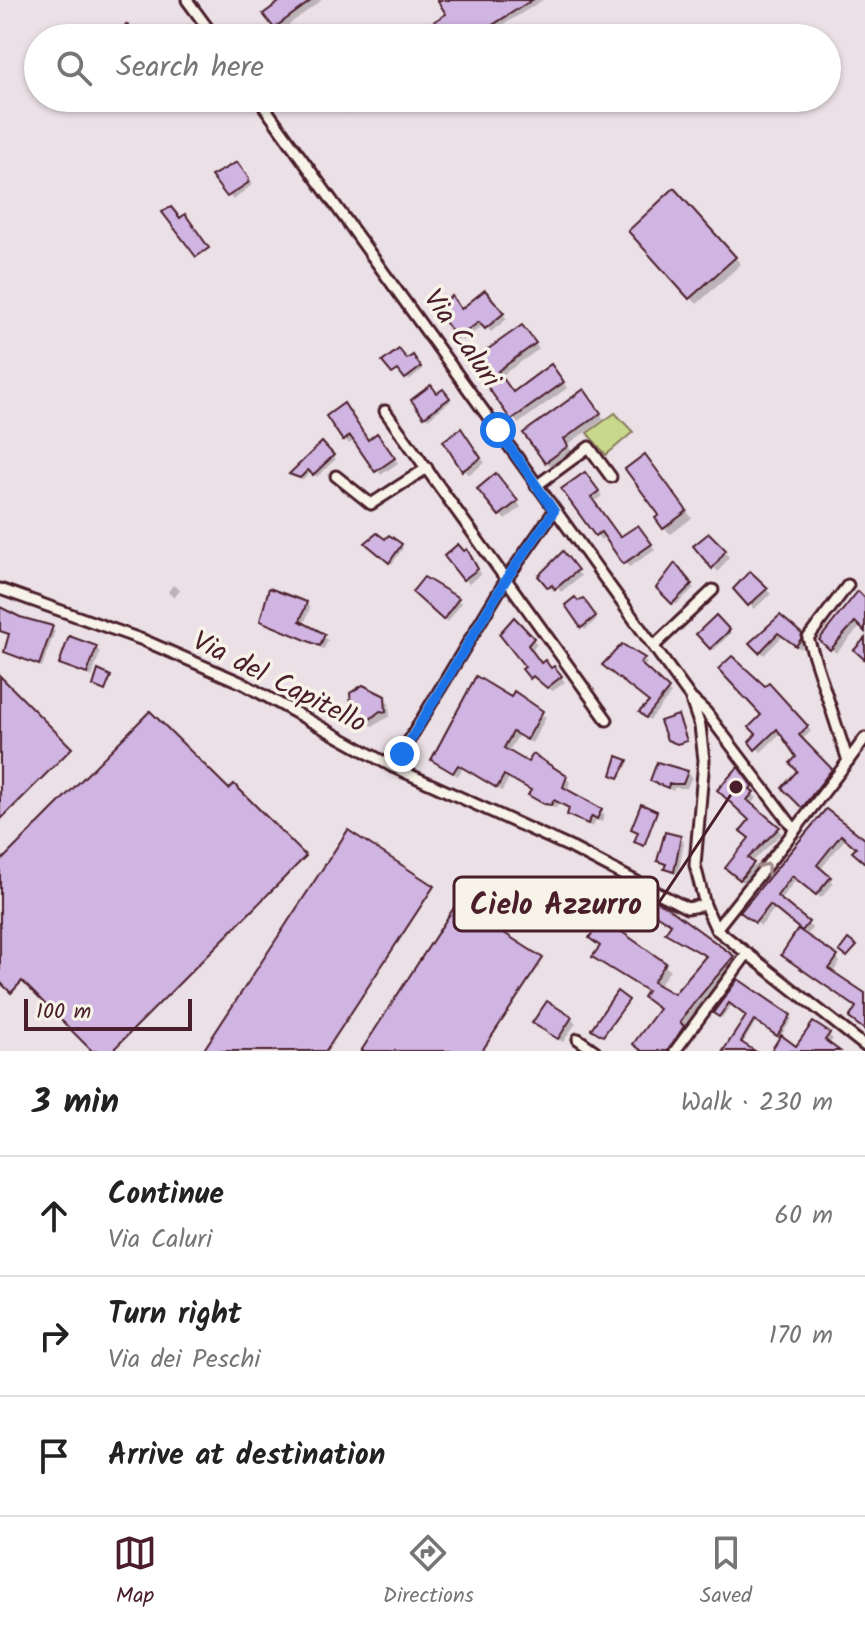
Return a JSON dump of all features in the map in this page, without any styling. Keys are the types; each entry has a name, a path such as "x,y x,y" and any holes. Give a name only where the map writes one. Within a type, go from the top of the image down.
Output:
{"street":[{"path":"187,0 205,24"},
{"name":"Via Caluri","path":"268,112 415,311 536,486 690,697 706,712 795,830"},
{"path":"385,411 607,720"},
{"path":"536,486 589,447 611,477"},
{"path":"336,476 371,504 427,468"},
{"path":"393,767 507,578 554,511"},
{"path":"848,585 808,638 848,761"},
{"name":"Via del Capitello","path":"0,589 143,640 242,683 393,767 572,848 687,908 705,905"},
{"path":"655,645 713,590"},
{"name":"Via Caluri","path":"690,697 700,726 704,760 695,865 705,905 716,929 865,1046"},
{"path":"716,929 865,738"},
{"path":"675,1051 747,954"},
{"path":"578,1039 595,1051"}],"green space":[{"path":"615,413 633,432 606,455 587,433"}],"building":[{"path":"282,0 312,0 279,24 271,24 263,14"},
{"path":"437,0 532,0 494,24 430,24 446,14"},
{"path":"237,162 249,178 248,183 227,197 211,176"},
{"path":"674,188 736,257 689,299 628,231"},
{"path":"171,207 180,218 185,214 209,248 196,257 162,212"},
{"path":"485,290 504,313 485,329 479,322 457,338 435,308 452,296 461,309"},
{"path":"522,325 536,343 498,371 510,388 513,392 551,364 564,382 511,420 470,362"},
{"path":"399,349 407,359 413,355 421,367 405,379 398,370 392,374 382,362"},
{"path":"431,385 437,393 443,389 450,398 424,417 411,400"},
{"path":"584,389 601,413 564,439 568,446 545,463 523,433"},
{"path":"344,403 368,440 377,433 395,458 375,472 350,436 343,441 326,416"},
{"path":"461,428 481,458 462,471 443,441"},
{"path":"322,442 334,455 313,475 308,470 300,478 289,474"},
{"path":"645,454 687,511 663,529 655,518 659,515 625,469"},
{"path":"585,472 599,491 591,497 620,537 638,525 652,544 623,564 601,532 595,536 561,489"},
{"path":"496,473 518,501 499,516 477,489"},
{"path":"377,533 385,539 389,535 402,544 389,563 365,543"},
{"path":"709,533 726,550 712,569 693,546"},
{"path":"458,544 464,551 467,549 478,569 463,580 444,556"},
{"path":"563,551 578,570 555,589 552,585 548,588 538,576"},
{"path":"675,563 692,584 672,604 656,588"},
{"path":"750,571 768,588 748,606 733,589"},
{"path":"424,577 459,598 443,620 412,592"},
{"path":"269,588 307,602 300,621 325,634 320,646 260,621"},
{"path":"858,591 865,598 865,632 855,622 830,650 819,640"},
{"path":"575,597 578,601 583,598 596,616 581,628 565,605"},
{"path":"0,607 20,617 53,626 39,665 4,652 9,634 0,631"},
{"path":"716,615 730,630 710,649 696,634"},
{"path":"780,615 802,634 801,639 796,646 778,633 759,653 749,643"},
{"path":"514,617 534,638 528,645 541,663 545,660 562,676 547,688 533,676 530,679 522,669 525,667 499,634"},
{"path":"69,636 97,646 87,674 59,664"},
{"path":"865,638 865,660 854,650"},
{"path":"622,644 645,658 640,663 669,689 646,718 639,712 649,702 602,665"},
{"path":"732,656 765,686 769,683 808,726 799,735 832,769 802,808 782,788 797,771 790,763 796,757 777,729 755,750 749,742 756,734 749,727 761,715 718,669"},
{"path":"98,670 111,676 105,691 93,686"},
{"path":"0,676 72,748 0,820"},
{"path":"476,676 511,697 514,691 543,711 527,740 513,732 504,748 528,762 533,754 567,776 563,787 602,809 597,819 592,816 588,824 567,815 569,808 554,800 551,805 544,804 528,795 531,790 504,775 497,788 458,765 453,773 431,760"},
{"path":"363,685 385,696 386,712 380,711 364,724 352,718 350,693"},
{"path":"150,711 229,789 234,784 306,856 112,1051 92,1051 22,981 11,993 0,982 0,862"},
{"path":"678,715 687,741 677,744 667,740 660,721"},
{"path":"617,756 628,760 619,778 611,775"},
{"path":"657,762 688,771 683,784 669,784 668,788 650,781"},
{"path":"738,767 754,792 747,800 780,827 748,858 754,863 740,880 725,868 749,838 740,831 749,820 717,790"},
{"path":"641,804 657,811 644,846 634,842 638,832 631,829"},
{"path":"826,809 865,839 865,863 852,852 856,848 841,835 817,865 831,877 816,895 792,876 777,896 809,922 802,931 770,905 755,923 740,912"},
{"path":"348,830 434,886 326,1051 203,1051"},
{"path":"665,832 681,836 674,872 664,869 666,864 657,861"},
{"path":"625,884 667,907 734,956 688,1010 680,1022 684,1026 668,1051 642,1051 633,1044 659,1009 643,997 647,991 592,957 600,946 589,938","holes":["631,898 671,924 665,933 706,956 674,994 653,982 666,963 612,925"]},
{"path":"457,903 543,958 482,1051 361,1051"},
{"path":"798,929 838,956 829,969 865,993 865,1030 849,1018 856,1007 781,955"},
{"path":"848,939 857,946 847,957 839,951"},
{"path":"738,979 791,1015 777,1036 754,1020 741,1042 755,1051 723,1051 746,1016 729,1003 719,1017 713,1013"},
{"path":"617,991 629,1000 603,1036 591,1029"},
{"path":"547,1001 572,1017 558,1039 532,1023"},
{"path":"813,1022 830,1033 825,1040 840,1051 771,1051 781,1035 796,1046"}],"place":[{"name":"Cielo Azzurro","path":"736,787"}],"route":[{"path":"402,754 507,578 554,511 498,430"}]}
